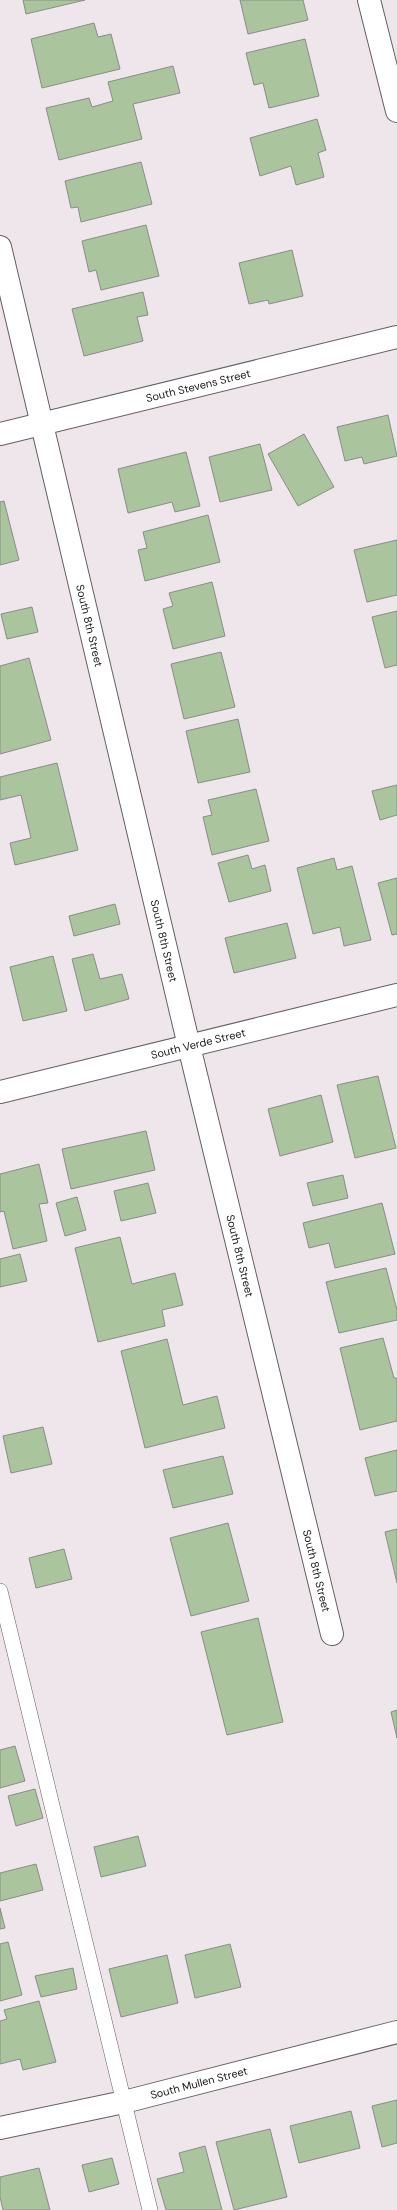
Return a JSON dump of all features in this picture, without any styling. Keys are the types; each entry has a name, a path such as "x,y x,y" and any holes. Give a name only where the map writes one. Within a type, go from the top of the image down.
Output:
{"street":[{"path":"369,0 397,111"},
{"name":"South 8th Street","path":"0,247 189,1046 332,1634"},
{"name":"South Stevens Street","path":"0,434 397,337"},
{"name":"South Verde Street","path":"0,1092 189,1046 397,998"},
{"name":"South Mullen Street","path":"0,2128 124,2102 397,2032"}],"lane":[{"path":"0,1591 150,2210"}],"building":[{"path":"23,0 85,0 26,14"},
{"path":"240,0 303,0 308,20 248,34"},
{"path":"94,23 98,37 111,34 120,69 42,88 31,39"},
{"path":"305,39 319,96 269,108 263,83 254,85 246,53"},
{"path":"173,66 180,93 133,104 142,139 59,160 46,108 89,98 92,107 113,101 108,82"},
{"path":"317,119 326,150 318,153 324,177 296,185 291,166 260,176 250,138"},
{"path":"141,162 152,204 81,222 78,207 71,208 65,181"},
{"path":"146,225 159,276 101,290 96,270 89,272 82,241"},
{"path":"292,250 303,296 269,304 268,300 249,304 239,263"},
{"path":"143,292 148,315 137,317 143,341 84,356 72,309"},
{"path":"388,415 397,456 364,464 362,457 345,461 337,427"},
{"path":"304,434 334,487 298,506 268,454"},
{"path":"260,444 272,490 220,502 209,457"},
{"path":"186,452 200,506 175,512 172,502 128,513 118,469"},
{"path":"4,501 19,560 0,565 0,502"},
{"path":"208,515 220,562 145,581 138,550 147,548 143,532"},
{"path":"397,540 397,595 367,602 354,550"},
{"path":"212,582 225,636 173,649 163,609 173,606 169,593"},
{"path":"32,607 38,632 7,639 1,614"},
{"path":"397,611 397,665 385,668 372,617"},
{"path":"221,652 235,707 184,719 171,664"},
{"path":"29,658 51,740 0,754 0,666"},
{"path":"238,719 250,772 198,783 186,731"},
{"path":"57,763 78,850 15,865 10,843 31,838 21,795 0,800 0,777"},
{"path":"397,785 397,815 380,820 372,791"},
{"path":"256,789 269,841 212,855 203,817 212,815 208,800"},
{"path":"248,855 252,869 265,865 271,891 229,902 218,863"},
{"path":"334,858 337,870 352,866 371,940 344,946 340,927 313,934 297,868"},
{"path":"397,878 397,934 392,935 378,883"},
{"path":"115,904 120,924 74,936 69,916"},
{"path":"287,923 296,958 234,973 225,938"},
{"path":"93,954 100,979 122,974 129,999 85,1011 72,959"},
{"path":"53,956 67,1011 23,1021 10,967"},
{"path":"378,1076 396,1148 355,1158 337,1085"},
{"path":"321,1095 333,1142 280,1156 268,1109"},
{"path":"146,1131 155,1170 71,1189 62,1149"},
{"path":"39,1164 48,1203 39,1204 47,1241 13,1249 4,1211 0,1212 0,1174"},
{"path":"343,1175 348,1198 313,1206 307,1183"},
{"path":"148,1183 156,1213 121,1221 114,1191"},
{"path":"77,1197 86,1230 65,1236 56,1203"},
{"path":"382,1203 395,1254 335,1268 329,1243 309,1248 303,1223"},
{"path":"120,1237 132,1284 175,1273 183,1305 162,1310 165,1326 98,1342 75,1248"},
{"path":"20,1254 27,1281 0,1287 0,1259"},
{"path":"386,1268 397,1310 397,1320 339,1333 326,1282"},
{"path":"383,1338 394,1378 397,1378 397,1421 360,1430 340,1348"},
{"path":"167,1339 183,1405 217,1396 225,1428 145,1448 121,1351"},
{"path":"43,1427 52,1464 11,1473 3,1436"},
{"path":"397,1450 397,1491 375,1496 365,1458"},
{"path":"223,1456 233,1494 173,1508 163,1470"},
{"path":"228,1523 249,1601 191,1616 170,1538"},
{"path":"397,1529 397,1583 385,1532"},
{"path":"64,1549 72,1579 36,1588 29,1558"},
{"path":"258,1618 283,1722 227,1735 201,1632"},
{"path":"397,1710 397,1738 391,1712"},
{"path":"15,1746 25,1781 0,1788 0,1750"},
{"path":"35,1789 43,1818 16,1826 8,1796"},
{"path":"138,1836 146,1866 101,1877 94,1847"},
{"path":"36,1864 43,1890 0,1901 0,1873"},
{"path":"0,1908 5,1928 0,1929"},
{"path":"8,1942 22,1995 0,2001 0,1944"},
{"path":"230,1944 241,1987 195,1998 185,1955"},
{"path":"167,1955 178,2003 121,2017 109,1969"},
{"path":"73,1968 77,1989 41,1997 35,1976"},
{"path":"39,2001 56,2062 23,2070 20,2059 0,2064 0,2021 7,2019 4,2010"},
{"path":"397,2100 397,2143 382,2147 372,2106"},
{"path":"351,2111 360,2148 299,2163 290,2126"},
{"path":"270,2129 287,2197 234,2210 216,2142"},
{"path":"205,2146 222,2210 166,2210 157,2179 184,2172 179,2153"},
{"path":"112,2158 119,2184 89,2192 82,2165"},
{"path":"39,2168 50,2210 3,2210 0,2197 0,2177"}]}
